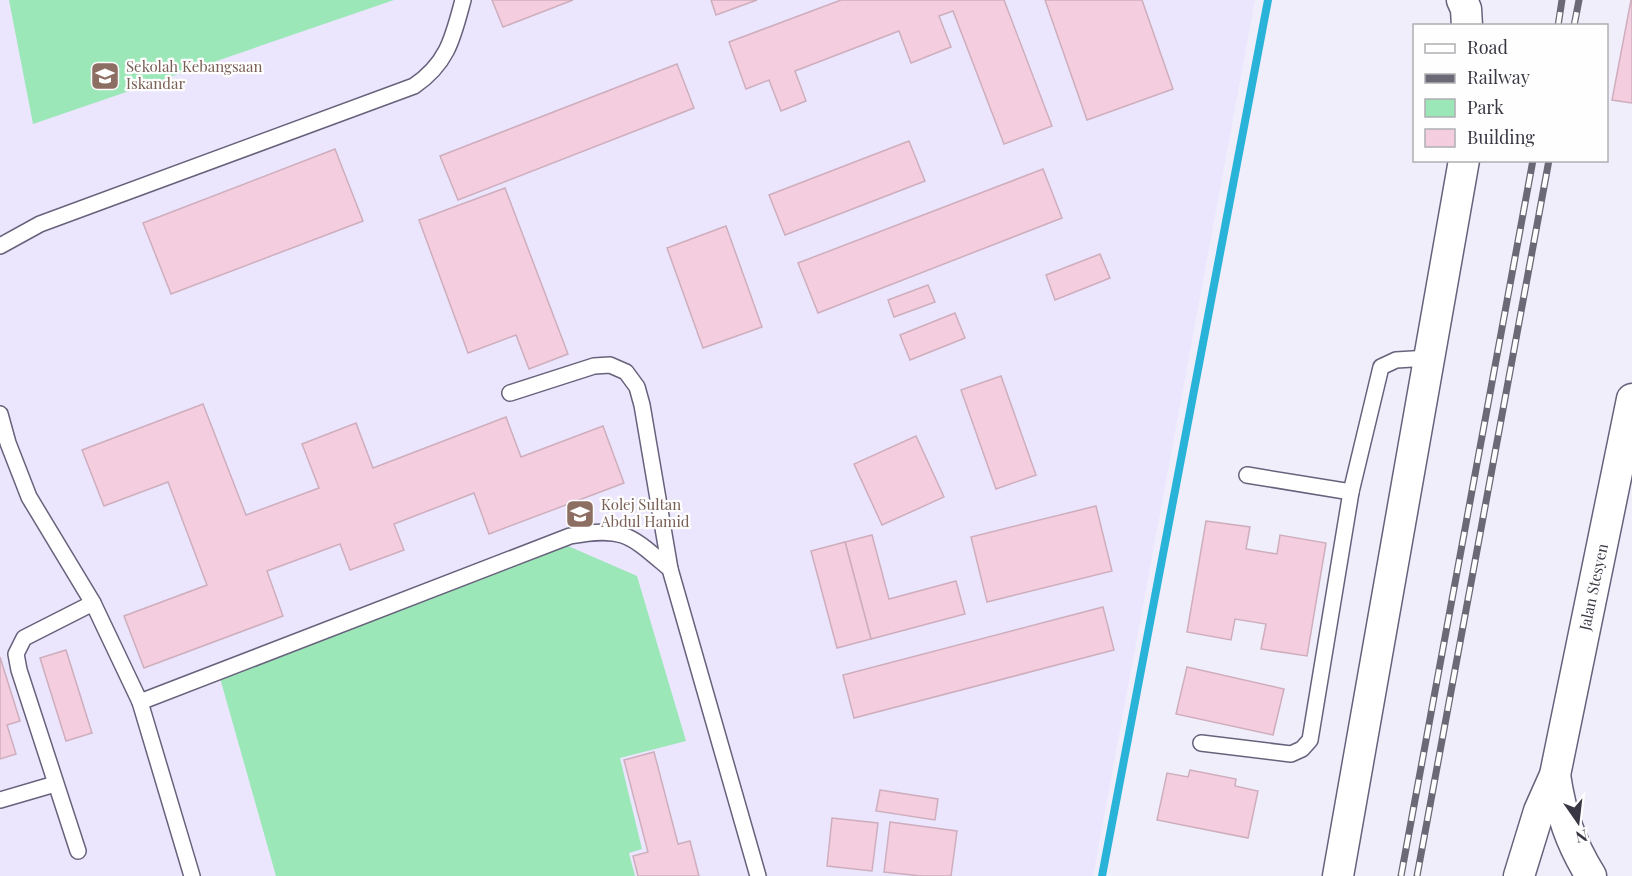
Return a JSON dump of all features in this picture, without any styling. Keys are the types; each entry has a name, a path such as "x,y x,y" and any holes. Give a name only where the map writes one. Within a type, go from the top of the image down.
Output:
{"street":[{"path":"1462,0 1466,9 1467,24"},
{"path":"1338,876 1464,162"},
{"name":"Jalan Stesyen","path":"1555,775 1632,399"},
{"path":"1518,876 1539,811 1555,775"},
{"path":"1555,775 1561,810 1569,834 1579,857 1591,876"}],"lane":[{"path":"0,246 40,224 414,86 427,77 445,55 463,0"},
{"path":"1201,742 1291,754 1302,749 1310,740 1350,492 1381,367 1395,360 1429,358"},
{"path":"510,393 594,366 610,365 626,372 637,387 670,569 758,876"},
{"path":"0,414 8,443 29,497 93,603 140,702 192,876"},
{"path":"1247,475 1350,492"},
{"path":"140,702 570,536 595,531 616,532 635,540 670,569"},
{"path":"78,851 19,670 16,654 24,638 93,603"},
{"path":"0,800 55,784"}],"shaded area":[{"name":"Kolej Sultan Abdul Hamid","path":"0,0 1255,0 1093,876 0,876"}],"green space":[{"name":"Sekolah Kebangsaan Iskandar","path":"9,0 394,0 33,124"},
{"path":"568,546 637,576 686,741 620,758 642,849 629,853 635,876 276,876 220,678"}],"building":[{"path":"492,0 573,0 503,27"},
{"path":"711,0 757,0 716,15"},
{"path":"841,0 1004,0 1052,126 1004,144 953,11 939,16 951,47 911,63 899,31 795,71 806,101 781,111 769,80 746,89 729,42"},
{"path":"1045,0 1142,0 1173,89 1087,120"},
{"path":"1632,0 1632,103 1612,100"},
{"path":"677,64 694,108 458,200 440,156"},
{"path":"909,141 925,181 785,235 769,195"},
{"path":"335,149 363,221 171,294 143,223"},
{"path":"1043,169 1062,218 818,313 798,263"},
{"path":"505,188 568,354 529,369 516,335 468,353 419,220"},
{"path":"726,226 762,327 703,348 667,248"},
{"path":"1100,254 1110,278 1055,300 1046,275"},
{"path":"928,285 935,302 894,317 888,300"},
{"path":"955,313 965,338 910,360 900,335"},
{"path":"1001,376 1036,475 996,489 961,390"},
{"path":"203,404 246,515 319,488 302,444 356,423 373,468 506,417 521,457 603,426 624,483 489,534 474,493 394,524 404,550 350,570 340,544 267,571 283,616 144,668 124,616 207,585 168,482 104,506 82,450"},
{"path":"916,436 944,497 882,525 854,464"},
{"path":"1096,506 1112,571 987,602 971,537"},
{"path":"1206,521 1250,527 1246,549 1277,554 1280,535 1326,543 1307,656 1261,649 1266,624 1235,619 1231,640 1187,632"},
{"path":"872,535 889,599 956,581 965,614 871,639 845,542"},
{"path":"845,542 871,639 837,648 811,551"},
{"path":"1103,607 1114,650 854,718 843,675"},
{"path":"66,650 92,733 66,741 40,658"},
{"path":"0,657 20,721 7,725 16,754 0,759"},
{"path":"1187,667 1284,689 1273,735 1176,714"},
{"path":"654,752 678,844 690,841 699,876 638,876 633,856 648,852 624,760"},
{"path":"1190,770 1236,779 1235,786 1258,791 1248,838 1157,820 1167,773 1188,777"},
{"path":"880,790 938,799 935,820 876,811"},
{"path":"832,818 878,823 872,871 827,866"},
{"path":"890,822 957,831 951,876 884,872"}],"waterway":[{"path":"1102,876 1268,0"}],"railway":[{"path":"1558,24 1562,0"},
{"path":"1574,24 1579,0"},
{"path":"1401,876 1533,162"},
{"path":"1417,876 1549,162"}],"place":[{"name":"Sekolah Kebangsaan Iskandar","path":"105,76"},
{"name":"Kolej Sultan Abdul Hamid","path":"580,514"}]}
